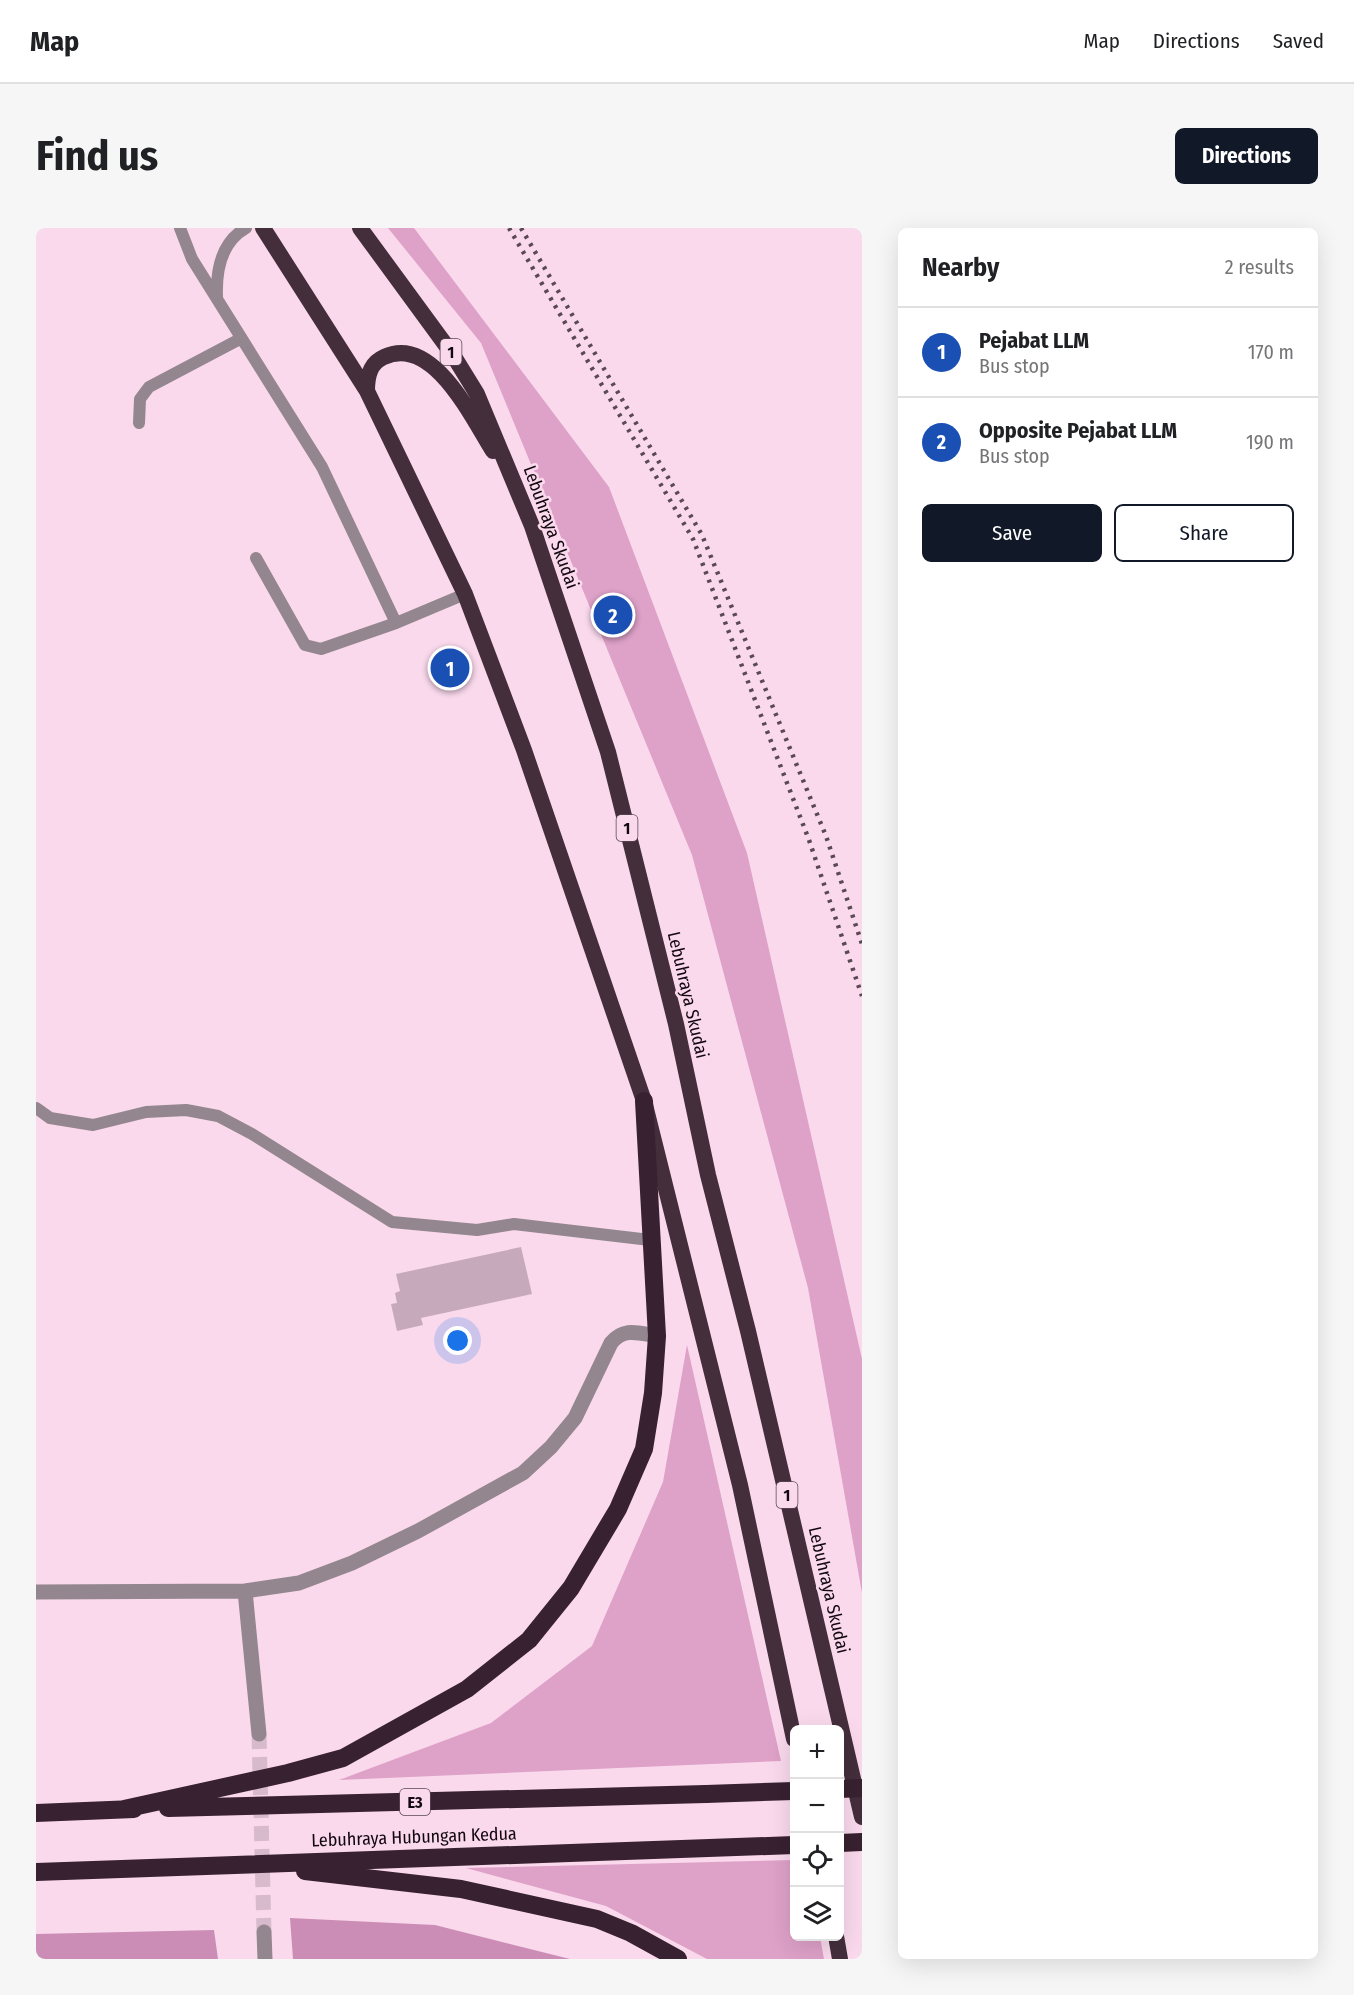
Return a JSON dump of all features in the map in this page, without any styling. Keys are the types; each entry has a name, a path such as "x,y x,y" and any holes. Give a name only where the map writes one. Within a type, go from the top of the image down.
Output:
{"highway":[{"path":"263,228 367,391 465,594 525,750 644,1101 740,1485 792,1725"},
{"name":"Lebuhraya Skudai","path":"360,228 465,373 477,394 519,490 608,752 676,1024 708,1175 748,1331 862,1816"},
{"path":"367,391 367,378 375,361 393,352 411,354 428,361 445,378 519,490"},
{"path":"124,1809 288,1773 343,1758 466,1689 529,1640 571,1588 618,1509 644,1449 657,1336 655,1267 650,1240 644,1101"},
{"path":"844,1789 862,1788"},
{"name":"Lebuhraya Hubungan Kedua","path":"36,1813 790,1791"},
{"path":"844,1843 862,1842"},
{"name":"Lebuhraya Hubungan Kedua","path":"36,1872 790,1845"},
{"path":"238,1865 461,1888 597,1919 631,1933 678,1959"},
{"path":"837,1941 840,1959"}],"street":[{"path":"36,1592 245,1591 299,1582 352,1563 427,1527 523,1473 552,1447 575,1418 611,1343 618,1335 629,1331 657,1336"},
{"path":"245,1591 259,1734"},
{"path":"264,1932 265,1959"}],"lane":[{"path":"180,228 192,259 322,467 396,623"},
{"path":"217,300 217,277 228,243 246,228"},
{"path":"139,423 140,399 149,387 240,339"},
{"path":"256,558 304,645 312,648 321,649 396,623 465,594"},
{"path":"36,1108 50,1118 93,1125 146,1112 186,1110 218,1116 252,1134 392,1222 477,1230 514,1224 650,1240"}],"shaded area":[{"path":"388,228 414,228 609,487 747,853 862,1359 862,1593 808,1288 692,855 481,343"},
{"path":"687,1345 781,1761 339,1780 491,1723 592,1646 663,1482"},
{"path":"790,1860 790,1941 821,1941 824,1959 707,1959 606,1906 466,1868"},
{"path":"290,1918 435,1925 570,1959 293,1959"},
{"path":"214,1930 218,1959 36,1959 36,1934"}],"building":[{"path":"521,1247 532,1294 421,1318 423,1325 397,1331 391,1304 397,1303 395,1293 400,1291 396,1274"}],"tunnel":[{"path":"259,1734 264,1932"}],"railway":[{"path":"509,228 693,539 809,840 862,996"},
{"path":"521,228 702,535 826,836 862,944"}],"place":[{"name":"Opposite Pejabat LLM","path":"613,615"},
{"name":"Pejabat LLM","path":"450,668"}]}
